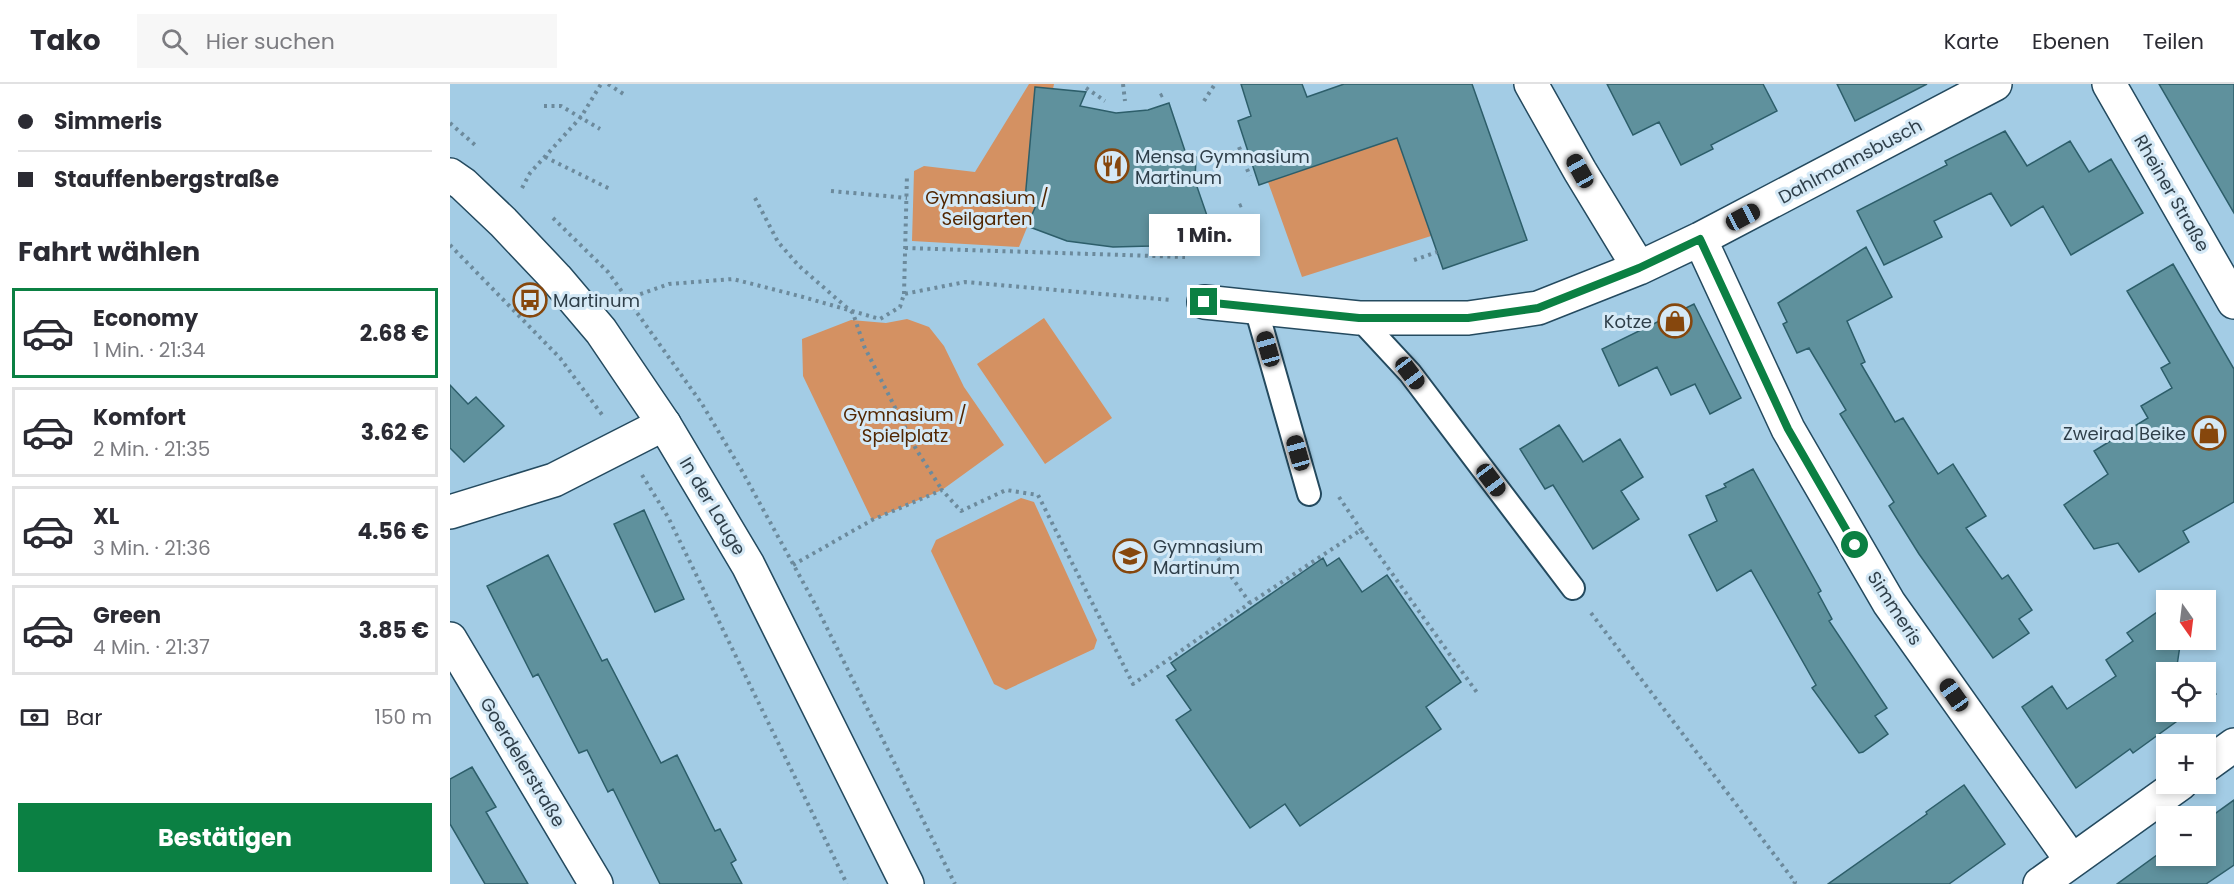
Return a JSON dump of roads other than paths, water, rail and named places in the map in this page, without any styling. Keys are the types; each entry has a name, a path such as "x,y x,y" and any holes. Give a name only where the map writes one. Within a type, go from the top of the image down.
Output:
{"street":[{"path":"1531,84 1639,268"},
{"name":"Dahlmannsbusch","path":"1204,302 1359,318 1468,318 1538,308 1639,268 1700,239 1995,84"},
{"name":"Rheiner Straße","path":"2109,84 2234,302"},
{"name":"In der Lauge","path":"450,175 502,222 556,278 601,332 664,424 748,565 906,884"},
{"name":"Simmeris","path":"1700,239 1788,429 1888,603 2072,861"},
{"path":"450,512 554,480 664,424"},
{"name":"Goerdelerstraße","path":"450,639 596,884"},
{"path":"2216,758 2234,745"},
{"path":"2040,884 2166,794"}],"lane":[{"path":"1256,308 1309,494"},
{"path":"1359,318 1410,373 1573,588"}],"place":[{"name":"Mensa Gymnasium Martinum","path":"1112,166"},
{"name":"Martinum","path":"530,300"},
{"name":"Kotze","path":"1675,321"},
{"name":"Zweirad Beike","path":"2209,433"},
{"name":"Gymnasium Martinum","path":"1130,556"}],"park label":[{"name":"Gymnasium / Seilgarten","path":"987,207"},
{"name":"Gymnasium / Spielplatz","path":"905,424"}]}
